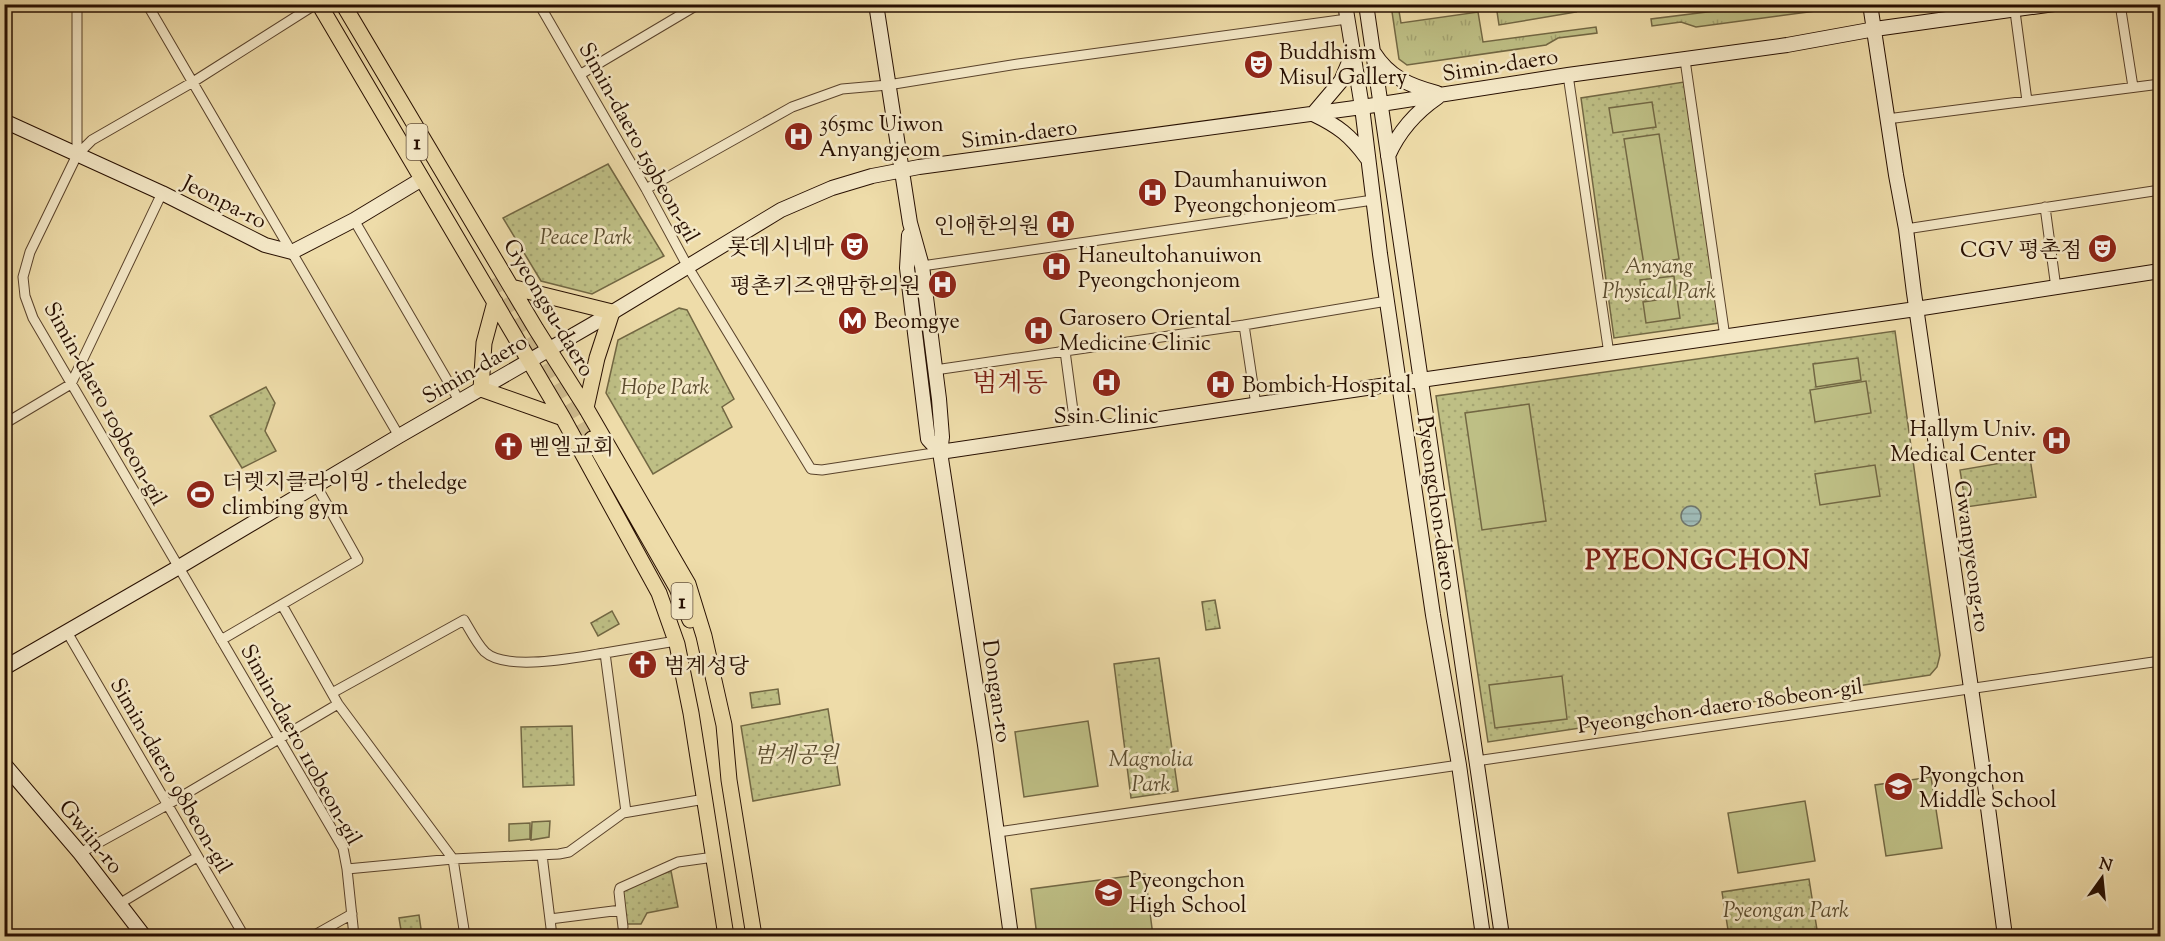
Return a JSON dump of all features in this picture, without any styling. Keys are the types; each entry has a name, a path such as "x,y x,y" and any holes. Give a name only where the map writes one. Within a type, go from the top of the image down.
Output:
{"main road":[{"name":"Gyeongsu-daero","path":"317,4 382,99 495,278 389,94 343,4"},
{"name":"Gyeongsu-daero","path":"343,4 511,287 586,408 688,584 704,636 724,725 729,780"},
{"name":"Gyeongsu-daero","path":"330,23 563,418 659,593 676,641 704,792 726,936"},
{"path":"511,287 612,312 597,358 586,408"},
{"path":"495,302 484,343 481,389 563,418"},
{"name":"Gyeongsu-daero","path":"704,792 696,714 683,641 666,591 588,441 677,588 697,638 729,780 754,936"}],"street":[{"path":"77,4 77,154"},
{"path":"147,4 399,436"},
{"path":"77,154 92,140 193,82 317,4"},
{"name":"Simin-daero 159beon-gil","path":"539,4 581,74 688,267 811,469 822,470 940,452"},
{"path":"581,74 699,4"},
{"name":"Dongan-ro","path":"876,4 910,223 922,266 942,437 940,452 998,832 1011,936"},
{"name":"Pyeongchon-daero","path":"1345,4 1362,107 1372,200 1433,615 1459,765 1483,936"},
{"name":"Pyeongchon-daero","path":"1366,4 1502,936"},
{"name":"Gwanpyeong-ro","path":"1870,4 1906,229 2005,936"},
{"name":"Simin-daero","path":"4,668 460,402 781,210 832,188 902,170 1362,107 1568,75 1684,60 2014,7 2054,4"},
{"path":"2120,4 2133,87"},
{"path":"2014,7 2026,101"},
{"path":"646,189 792,107 842,89 888,85 1018,64 1347,20"},
{"path":"1373,50 1380,62 1393,75 1418,88 1442,95"},
{"path":"1353,54 1341,81 1312,114 1348,134 1368,159"},
{"path":"1684,60 1725,337"},
{"path":"1568,75 1609,354"},
{"path":"1887,119 2160,84"},
{"path":"1388,156 1403,129 1424,107 1442,95"},
{"name":"Jeonpa-ro","path":"4,121 162,193 265,245 292,252"},
{"name":"Simin-daero 109beon-gil","path":"77,154 30,252 23,277 25,296 33,318 179,567"},
{"path":"292,252 354,220 422,179"},
{"path":"1906,229 2160,190"},
{"path":"4,424 71,384 162,193"},
{"path":"922,266 1372,200"},
{"path":"2045,207 2056,288"},
{"path":"354,220 460,402"},
{"name":"Dongan-ro","path":"910,223 908,268 928,439 940,452"},
{"path":"940,452 2160,271"},
{"path":"934,370 1387,302"},
{"path":"1244,325 1256,405"},
{"path":"1065,351 1076,433"},
{"name":"Simin-daero 110beon-gil","path":"221,640 358,560 316,485"},
{"name":"Simin-daero 110beon-gil","path":"179,567 343,848 354,936"},
{"path":"282,605 338,704 453,859 465,936"},
{"path":"332,693 464,620 486,653 519,663 558,660 676,641"},
{"name":"Simin-daero 98beon-gil","path":"67,632 244,936"},
{"path":"605,653 626,812"},
{"name":"Pyeongchon-daero 180beon-gil","path":"1476,761 2160,661"},
{"path":"80,853 167,805 338,704"},
{"name":"Gwiin-ro","path":"4,764 80,853 144,936"},
{"path":"998,832 1459,765"},
{"path":"347,868 569,852 626,812 704,792"},
{"path":"542,855 552,936"},
{"path":"119,904 197,857"},
{"path":"623,927 620,888 678,862 714,857"},
{"path":"550,919 621,910"},
{"path":"312,936 352,914"}],"green space":[{"path":"1391,5 1398,5 1401,23 1478,12 1483,42 1596,27 1597,33 1558,38 1546,45 1407,65 1399,59"},
{"path":"1496,5 1571,5 1576,12 1499,25"},
{"path":"1763,5 1840,5 1838,8 1696,27 1681,22 1652,26 1651,19"},
{"name":"Anyang Physical Park","path":"1684,82 1719,323 1614,338 1581,98"},
{"path":"1652,102 1656,127 1613,133 1609,108"},
{"path":"1659,134 1679,259 1644,265 1624,139"},
{"name":"Peace Park","path":"608,164 664,256 592,294 541,281 503,218"},
{"path":"1674,276 1676,296 1642,300 1640,280"},
{"path":"1677,297 1680,318 1646,323 1643,302"},
{"name":"Hope Park","path":"679,308 687,310 734,399 722,407 732,427 653,474 606,393 618,340"},
{"path":"1895,331 1940,655 1937,667 1930,675 1488,742 1436,396"},
{"path":"1858,358 1861,380 1816,387 1813,364"},
{"path":"1866,381 1871,413 1815,422 1810,390"},
{"path":"266,387 275,403 265,431 276,451 242,468 210,416"},
{"path":"1529,404 1546,521 1482,530 1465,413"},
{"path":"2030,458 2036,497 1966,507 1960,470"},
{"path":"1875,465 1880,496 1820,505 1815,474"},
{"path":"1215,600 1220,628 1206,630 1202,602"},
{"path":"612,611 619,624 598,636 591,623"},
{"name":"Magnolia Park","path":"1159,658 1178,791 1131,798 1114,664"},
{"path":"1562,676 1567,719 1495,728 1489,685"},
{"path":"778,689 780,704 752,708 750,693"},
{"name":"범계공원","path":"828,709 840,785 753,801 741,726"},
{"path":"1088,721 1098,786 1024,797 1015,732"},
{"path":"572,726 574,785 523,787 521,727"},
{"path":"1931,777 1942,848 1886,856 1875,785"},
{"path":"1805,801 1815,861 1738,873 1728,813"},
{"path":"550,821 549,837 531,840 532,822"},
{"path":"530,823 530,839 509,841 509,824"},
{"path":"671,871 678,907 647,913 641,924 624,924 620,892 633,884"},
{"path":"1145,874 1153,936 1037,936 1031,889"},
{"name":"Pyeongan Park","path":"1809,879 1818,936 1729,936 1722,892"},
{"path":"419,915 422,936 402,936 399,918"}],"water":[{"path":"1691,506 1698,509 1701,516 1698,523 1691,526 1684,523 1681,516 1684,509"}],"tunnel":[{"path":"491,280 530,348"},
{"path":"536,343 592,439"}],"place":[{"name":"Buddhism Misul Gallery","path":"1258,64"},
{"name":"365mc Uiwon Anyangjeom","path":"798,136"},
{"name":"Daumhanuiwon Pyeongchonjeom","path":"1153,192"},
{"name":"인애한의원","path":"1061,225"},
{"name":"롯데시네마","path":"855,246"},
{"name":"CGV 평촌점","path":"2103,249"},
{"name":"Haneultohanuiwon Pyeongchonjeom","path":"1057,267"},
{"name":"평촌키즈앤맘한의원","path":"942,285"},
{"name":"Beomgye","path":"853,320"},
{"name":"Garosero Oriental Medicine Clinic","path":"1038,330"},
{"name":"Ssin Clinic","path":"1106,383"},
{"name":"Bombich Hospital","path":"1221,384"},
{"name":"Hallym Univ. Medical Center","path":"2057,441"},
{"name":"벧엘교회","path":"508,446"},
{"name":"더렛지클라이밍 - theledge climbing gym","path":"201,494"},
{"name":"범계성당","path":"643,665"},
{"name":"Pyongchon Middle School","path":"1898,787"},
{"name":"Pyeongchon High School","path":"1108,892"}],"district":[{"name":"범계동","path":"1010,382"},
{"name":"PYEONGCHON","path":"1698,559"}]}
